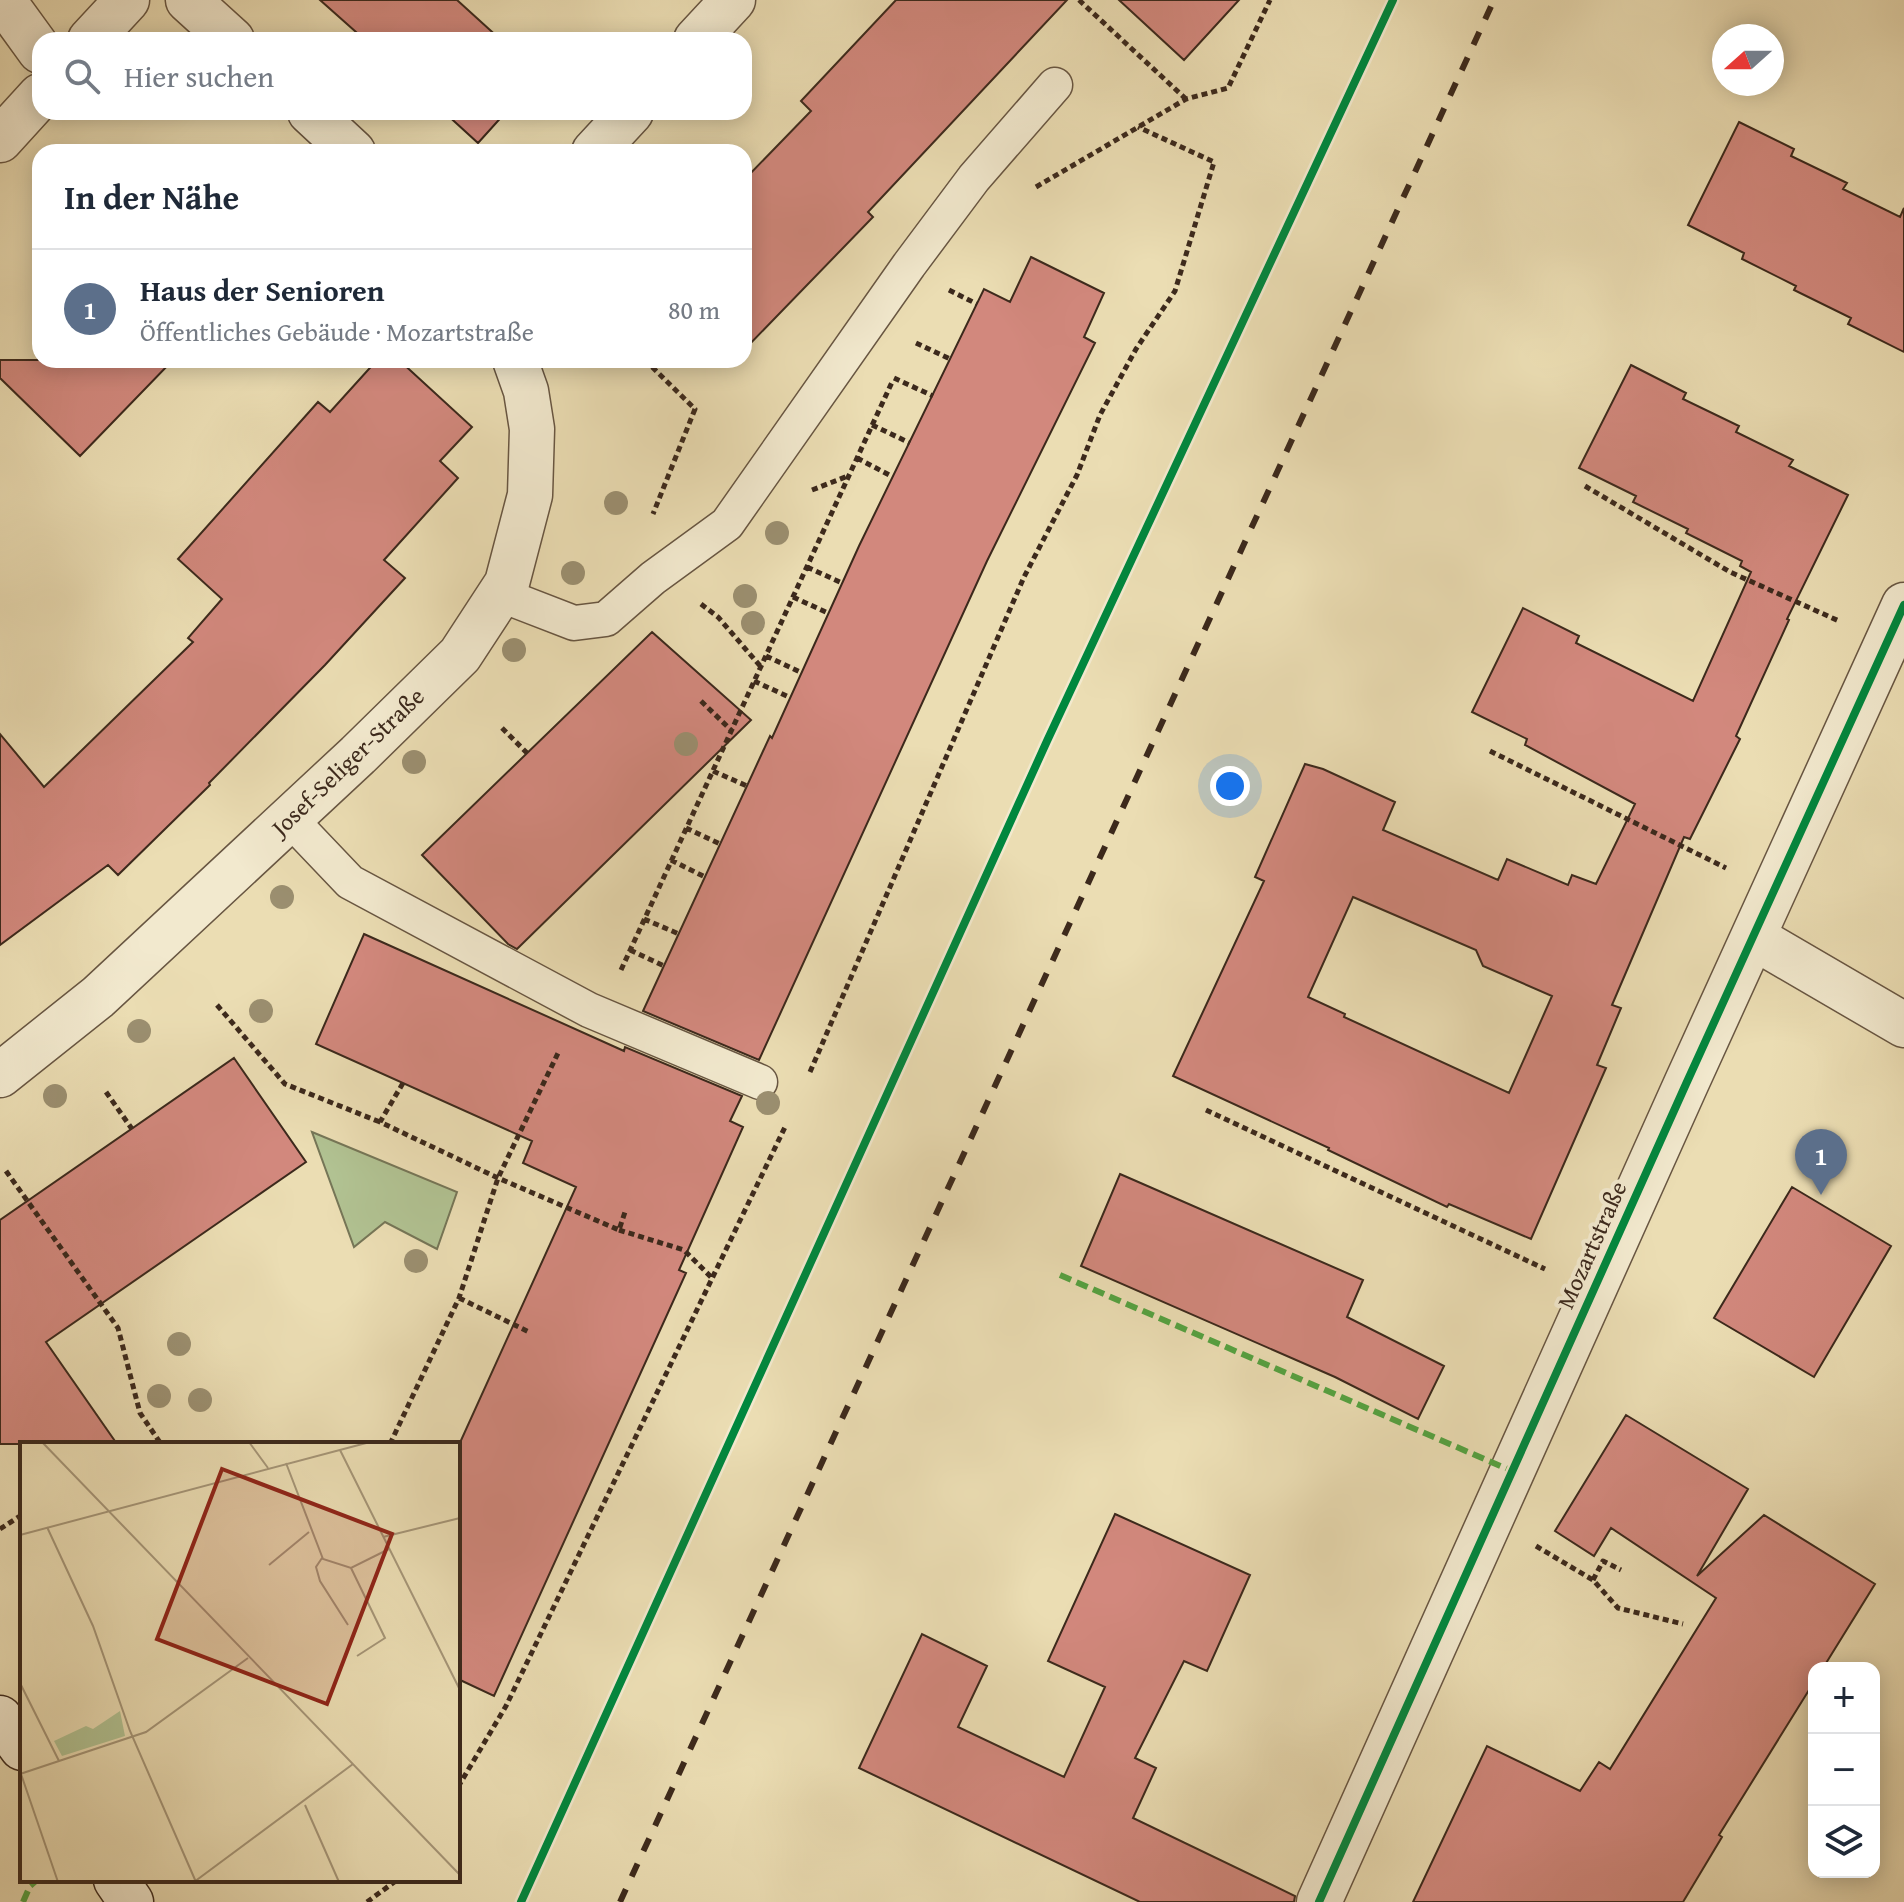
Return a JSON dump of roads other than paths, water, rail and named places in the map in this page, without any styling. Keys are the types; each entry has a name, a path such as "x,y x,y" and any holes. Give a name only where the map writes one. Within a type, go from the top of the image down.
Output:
{"street":[{"path":"3,0 32,40"},
{"path":"97,32 127,0"},
{"path":"188,0 223,32"},
{"path":"703,32 733,0"},
{"path":"0,140 32,105"},
{"path":"319,120 344,144"},
{"path":"601,144 624,120"},
{"name":"Josef-Seliger-Straße","path":"0,1075 98,997 460,655 507,583 530,495 532,429 526,391 518,368"},
{"name":"Mozartstraße","path":"1319,1902 1904,605"},
{"path":"1753,937 1904,1025"},
{"path":"0,1718 20,1745"},
{"path":"117,1882 131,1902"}],"lane":[{"path":"499,594 574,623 606,619 653,578 727,524 974,178 1055,85"},
{"path":"289,818 350,882 589,1010 760,1082"}],"railway":[{"path":"620,1902 1494,0"}],"place":[{"name":"Haus der Senioren","path":"1821,1195"}]}
